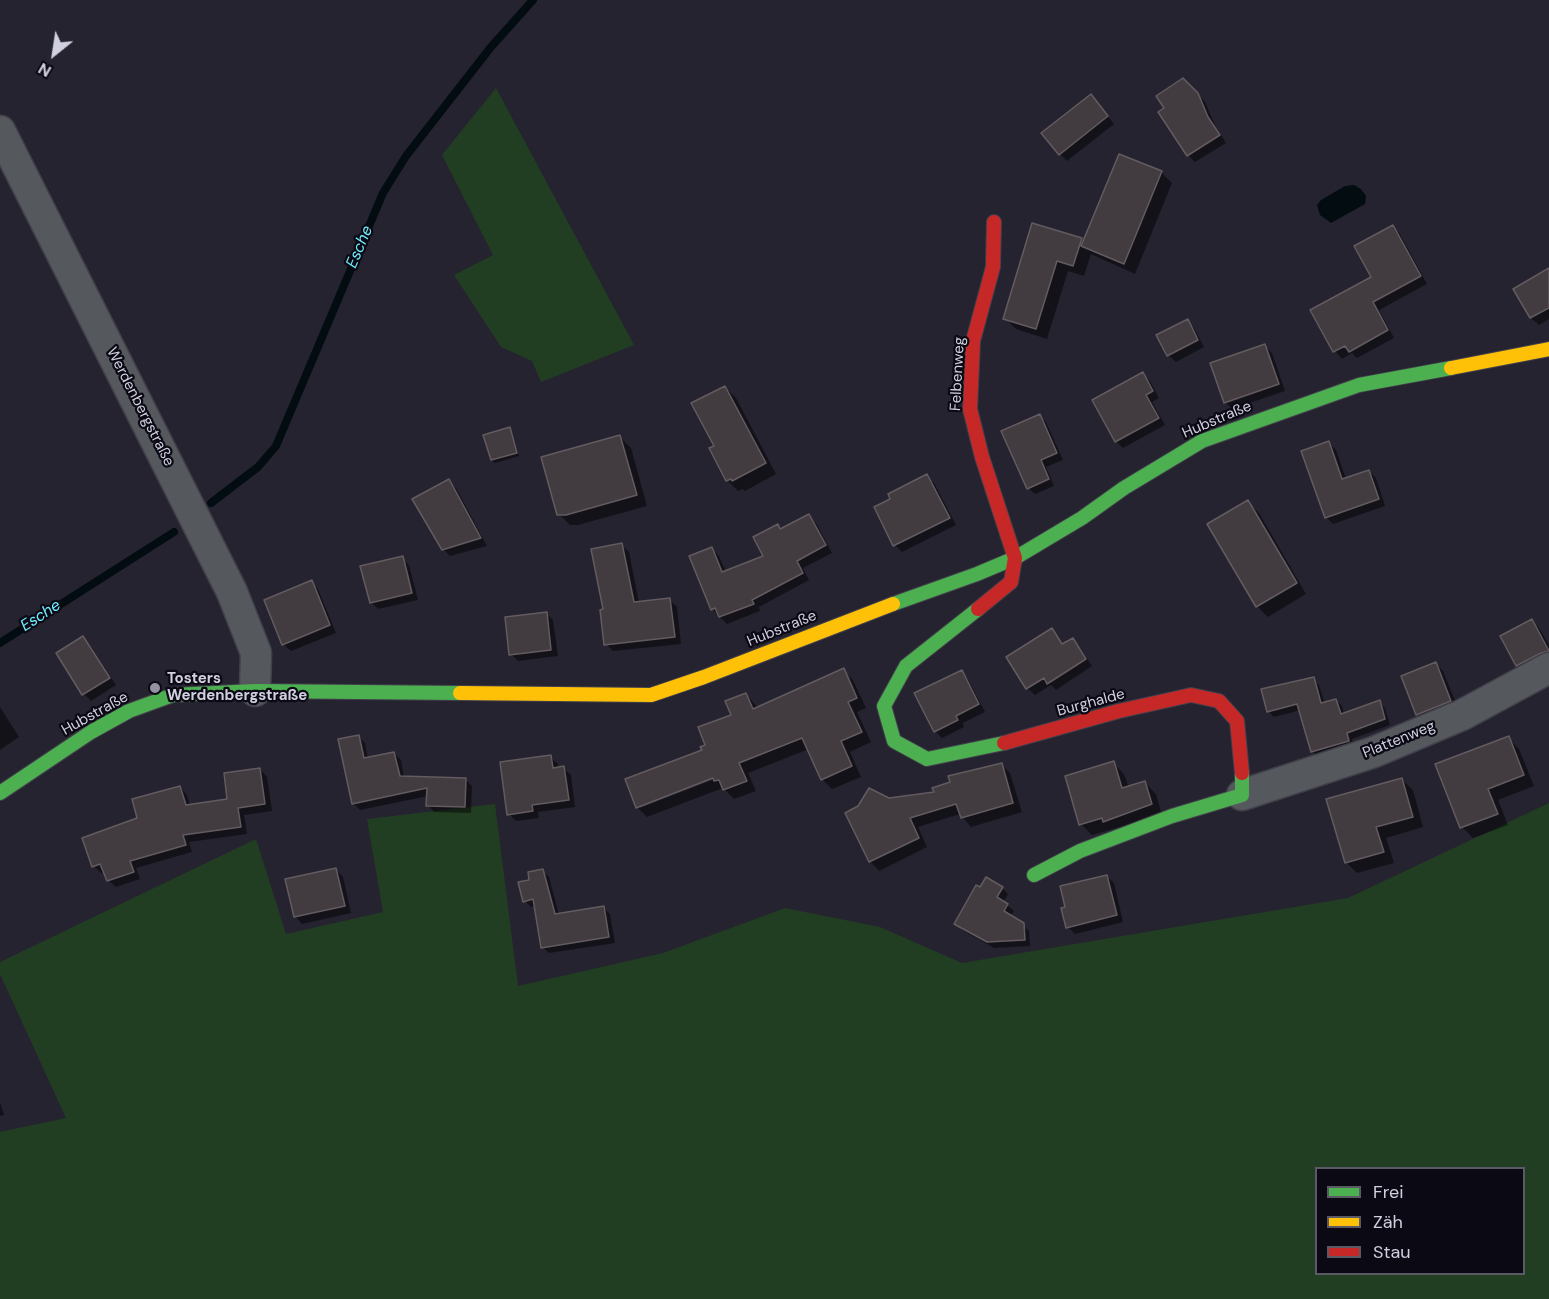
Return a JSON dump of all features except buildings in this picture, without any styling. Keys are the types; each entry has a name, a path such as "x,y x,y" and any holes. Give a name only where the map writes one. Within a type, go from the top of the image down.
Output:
{"street":[{"name":"Werdenbergstraße","path":"0,131 232,592 256,653 255,690"},
{"name":"Felbenweg","path":"994,222 993,267 973,341 970,410 982,457 1015,558"},
{"name":"Hubstraße","path":"0,793 91,732 129,711 173,696 255,690 651,695 704,677 1015,558 1202,441 1359,385 1549,349"},
{"name":"Burghalde","path":"1015,558 1011,582 906,666 884,706 894,741 927,759 984,748 1119,711 1191,695 1219,701 1238,721 1242,761 1242,795"},
{"name":"Plattenweg","path":"1242,795 1374,752 1462,715 1549,668"},
{"path":"1034,875 1080,851 1172,816 1242,795"}],"green space":[{"path":"496,88 634,345 541,382 532,361 501,347 454,275 493,255 442,155"},
{"path":"1549,803 1549,1299 0,1299 0,1132 66,1118 0,974 0,962 256,839 286,934 383,912 367,819 495,804 518,986 663,953 785,908 880,927 962,963 1348,898"}],"shaded area":[{"path":"1354,185 1366,196 1365,204 1331,223 1320,215 1317,205 1321,200 1345,186"}],"waterway":[{"name":"Esche","path":"211,503 258,467 276,446 383,193 406,156 491,47 533,0"},
{"name":"Esche","path":"0,643 174,532"}],"traffic: fast":[{"path":"893,604 1015,558 1202,441 1359,385 1451,368"},
{"path":"978,609 906,666 884,706 894,741 927,759 1004,743"},
{"path":"0,793 91,732 129,711 173,695 255,691 460,693"},
{"path":"1034,875 1080,851 1172,816 1242,795 1242,773"}],"traffic: slow":[{"path":"1451,368 1549,349"},
{"path":"460,693 651,695 704,677 893,604"}],"traffic: jam":[{"path":"978,609 1011,582 1015,558 982,457 970,409 973,341 993,267 994,222"},
{"path":"1004,743 1119,711 1191,695 1219,701 1237,721 1242,773"}],"place":[{"name":"Tosters Werdenbergstraße","path":"155,688"}]}
